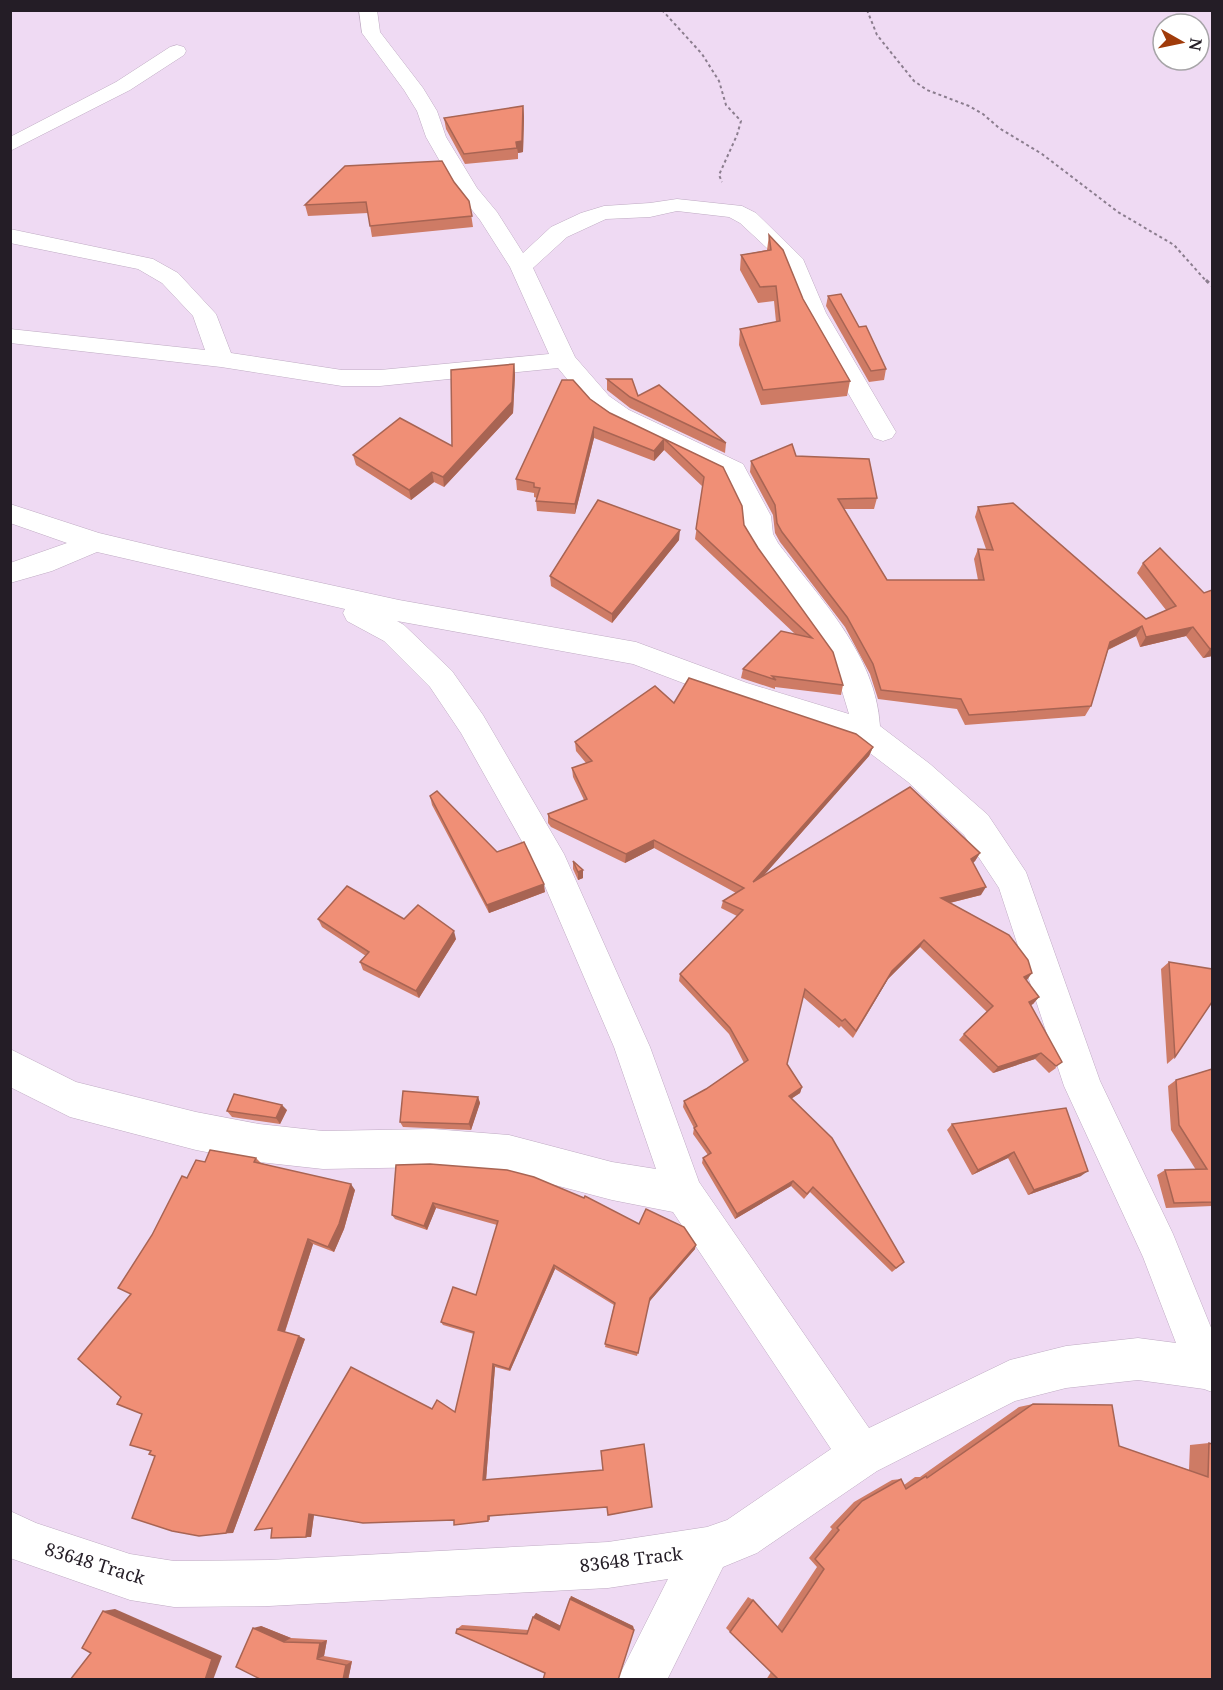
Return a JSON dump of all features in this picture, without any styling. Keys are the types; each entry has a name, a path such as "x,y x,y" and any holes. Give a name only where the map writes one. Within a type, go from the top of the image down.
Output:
{"street":[{"path":"368,10 371,33 413,88 427,111 436,137 468,190 489,217 521,267 564,360 600,402 620,416 734,470 757,516 759,534 768,550 847,657 864,712 865,732"},
{"path":"10,145 123,86 177,51"},
{"path":"521,267 559,232 604,213 650,210 677,205 734,211 748,218 792,259 814,313 883,432"},
{"path":"10,236 145,264 170,278 204,314 221,359"},
{"path":"10,336 221,359 342,378 380,378 564,360"},
{"path":"10,513 95,542 321,594 399,611 636,653 739,692 865,732 920,773 976,825 1014,882 1083,1086 1159,1248 1210,1370"},
{"path":"10,573 42,564 95,542"},
{"path":"321,594 394,633 441,679 472,724 552,864 632,1047 684,1194 861,1455"},
{"path":"10,1067 70,1099 195,1131 259,1143 323,1150 433,1148 509,1154 612,1181 684,1194"},
{"name":"83648 Track","path":"10,1533 26,1542 130,1577 174,1584 269,1583 608,1565 707,1550 741,1537 861,1455 1010,1381 1065,1367 1138,1359 1210,1370"},
{"path":"641,1680 707,1550"}],"path":[{"path":"662,10 686,35 692,46 702,54 719,81 726,105 741,121 740,134 722,162 719,175 731,200 748,218"},
{"path":"867,10 877,35 914,81 927,90 976,110 999,128 1042,154 1101,196 1118,212 1174,245 1202,278 1212,286"}],"building":[{"path":"523,106 522,141 516,142 517,148 464,154 444,118"},
{"path":"442,161 454,182 469,201 472,216 370,226 366,202 305,205 345,166"},
{"path":"769,235 783,250 803,299 850,381 763,390 740,329 780,321 776,286 760,287 741,255 771,250"},
{"path":"841,294 859,327 866,326 886,369 871,371 828,296"},
{"path":"514,364 512,402 443,477 432,472 409,490 353,455 400,418 452,446 451,370"},
{"path":"607,379 632,379 638,396 659,385 726,443 630,397"},
{"path":"562,380 573,380 590,399 610,413 723,467 742,506 744,525 833,652 843,685 772,676 776,680 743,669 781,631 812,638 696,529 704,477 664,439 654,451 594,427 575,504 536,501 540,488 534,487 534,483 516,479"},
{"path":"792,444 796,456 869,459 877,498 838,499 887,580 984,580 978,549 993,550 978,507 1013,503 1146,619 1176,606 1143,563 1160,548 1204,593 1212,590 1212,648 1210,649 1193,627 1146,637 1142,626 1110,642 1091,706 969,715 961,699 881,690 873,664 847,617 782,532 777,523 775,505 751,461"},
{"path":"598,500 680,530 612,614 550,576"},
{"path":"689,678 856,734 873,747 753,882 910,787 980,853 971,859 986,887 941,898 1009,935 1028,960 1032,973 1024,977 1039,997 1029,1002 1062,1062 1056,1066 1041,1053 998,1067 964,1034 993,1006 924,940 892,971 856,1031 845,1019 842,1021 805,989 787,1064 802,1087 789,1096 832,1138 904,1262 896,1268 813,1187 807,1194 793,1181 737,1214 703,1158 711,1153 694,1128 697,1126 684,1101 748,1060 730,1028 680,974 743,910 723,901 744,888 654,840 626,854 550,818 548,814 587,799 572,768 592,761 575,742 655,686 674,703"},
{"path":"437,791 497,852 524,842 544,884 487,905 430,796"},
{"path":"573,861 583,870 578,872"},
{"path":"347,886 404,919 418,905 454,931 416,991 360,962 369,952 318,919"},
{"path":"1169,962 1212,969 1212,1002 1175,1057"},
{"path":"1212,1069 1212,1202 1174,1203 1165,1170 1207,1169 1179,1125 1176,1080"},
{"path":"403,1091 478,1097 469,1124 400,1122"},
{"path":"234,1094 282,1105 276,1118 227,1111"},
{"path":"1066,1108 1088,1171 1034,1190 1014,1152 978,1170 952,1124"},
{"path":"210,1150 256,1158 254,1162 351,1184 339,1224 328,1247 308,1239 278,1330 299,1336 226,1533 199,1536 172,1531 132,1518 155,1456 149,1454 151,1451 130,1445 142,1414 117,1404 121,1397 78,1359 131,1294 118,1288 152,1235 182,1176 187,1178 196,1160 205,1162"},
{"path":"430,1164 507,1170 534,1177 584,1198 585,1196 639,1224 646,1209 684,1227 696,1245 650,1298 638,1353 605,1344 615,1303 554,1265 509,1369 493,1364 483,1480 603,1470 601,1451 644,1444 652,1507 608,1515 607,1507 488,1516 488,1521 454,1525 454,1520 363,1523 309,1514 306,1537 271,1538 272,1528 255,1530 351,1367 432,1409 437,1400 455,1412 474,1332 441,1322 453,1287 476,1295 498,1221 433,1203 424,1226 392,1215 396,1165"},
{"path":"1033,1404 1112,1405 1119,1446 1208,1477 1209,1443 1212,1444 1212,1680 776,1680 777,1678 730,1632 753,1600 782,1632 824,1569 815,1559 839,1530 837,1528 862,1501 901,1479 906,1489 926,1476 927,1478"},
{"path":"570,1599 634,1630 618,1680 543,1680 545,1673 456,1633 457,1629 527,1634 533,1617 559,1630"},
{"path":"103,1611 212,1659 205,1680 70,1680 91,1653 82,1648"},
{"path":"253,1628 284,1642 320,1643 317,1659 346,1665 343,1680 262,1680 236,1667"}]}
